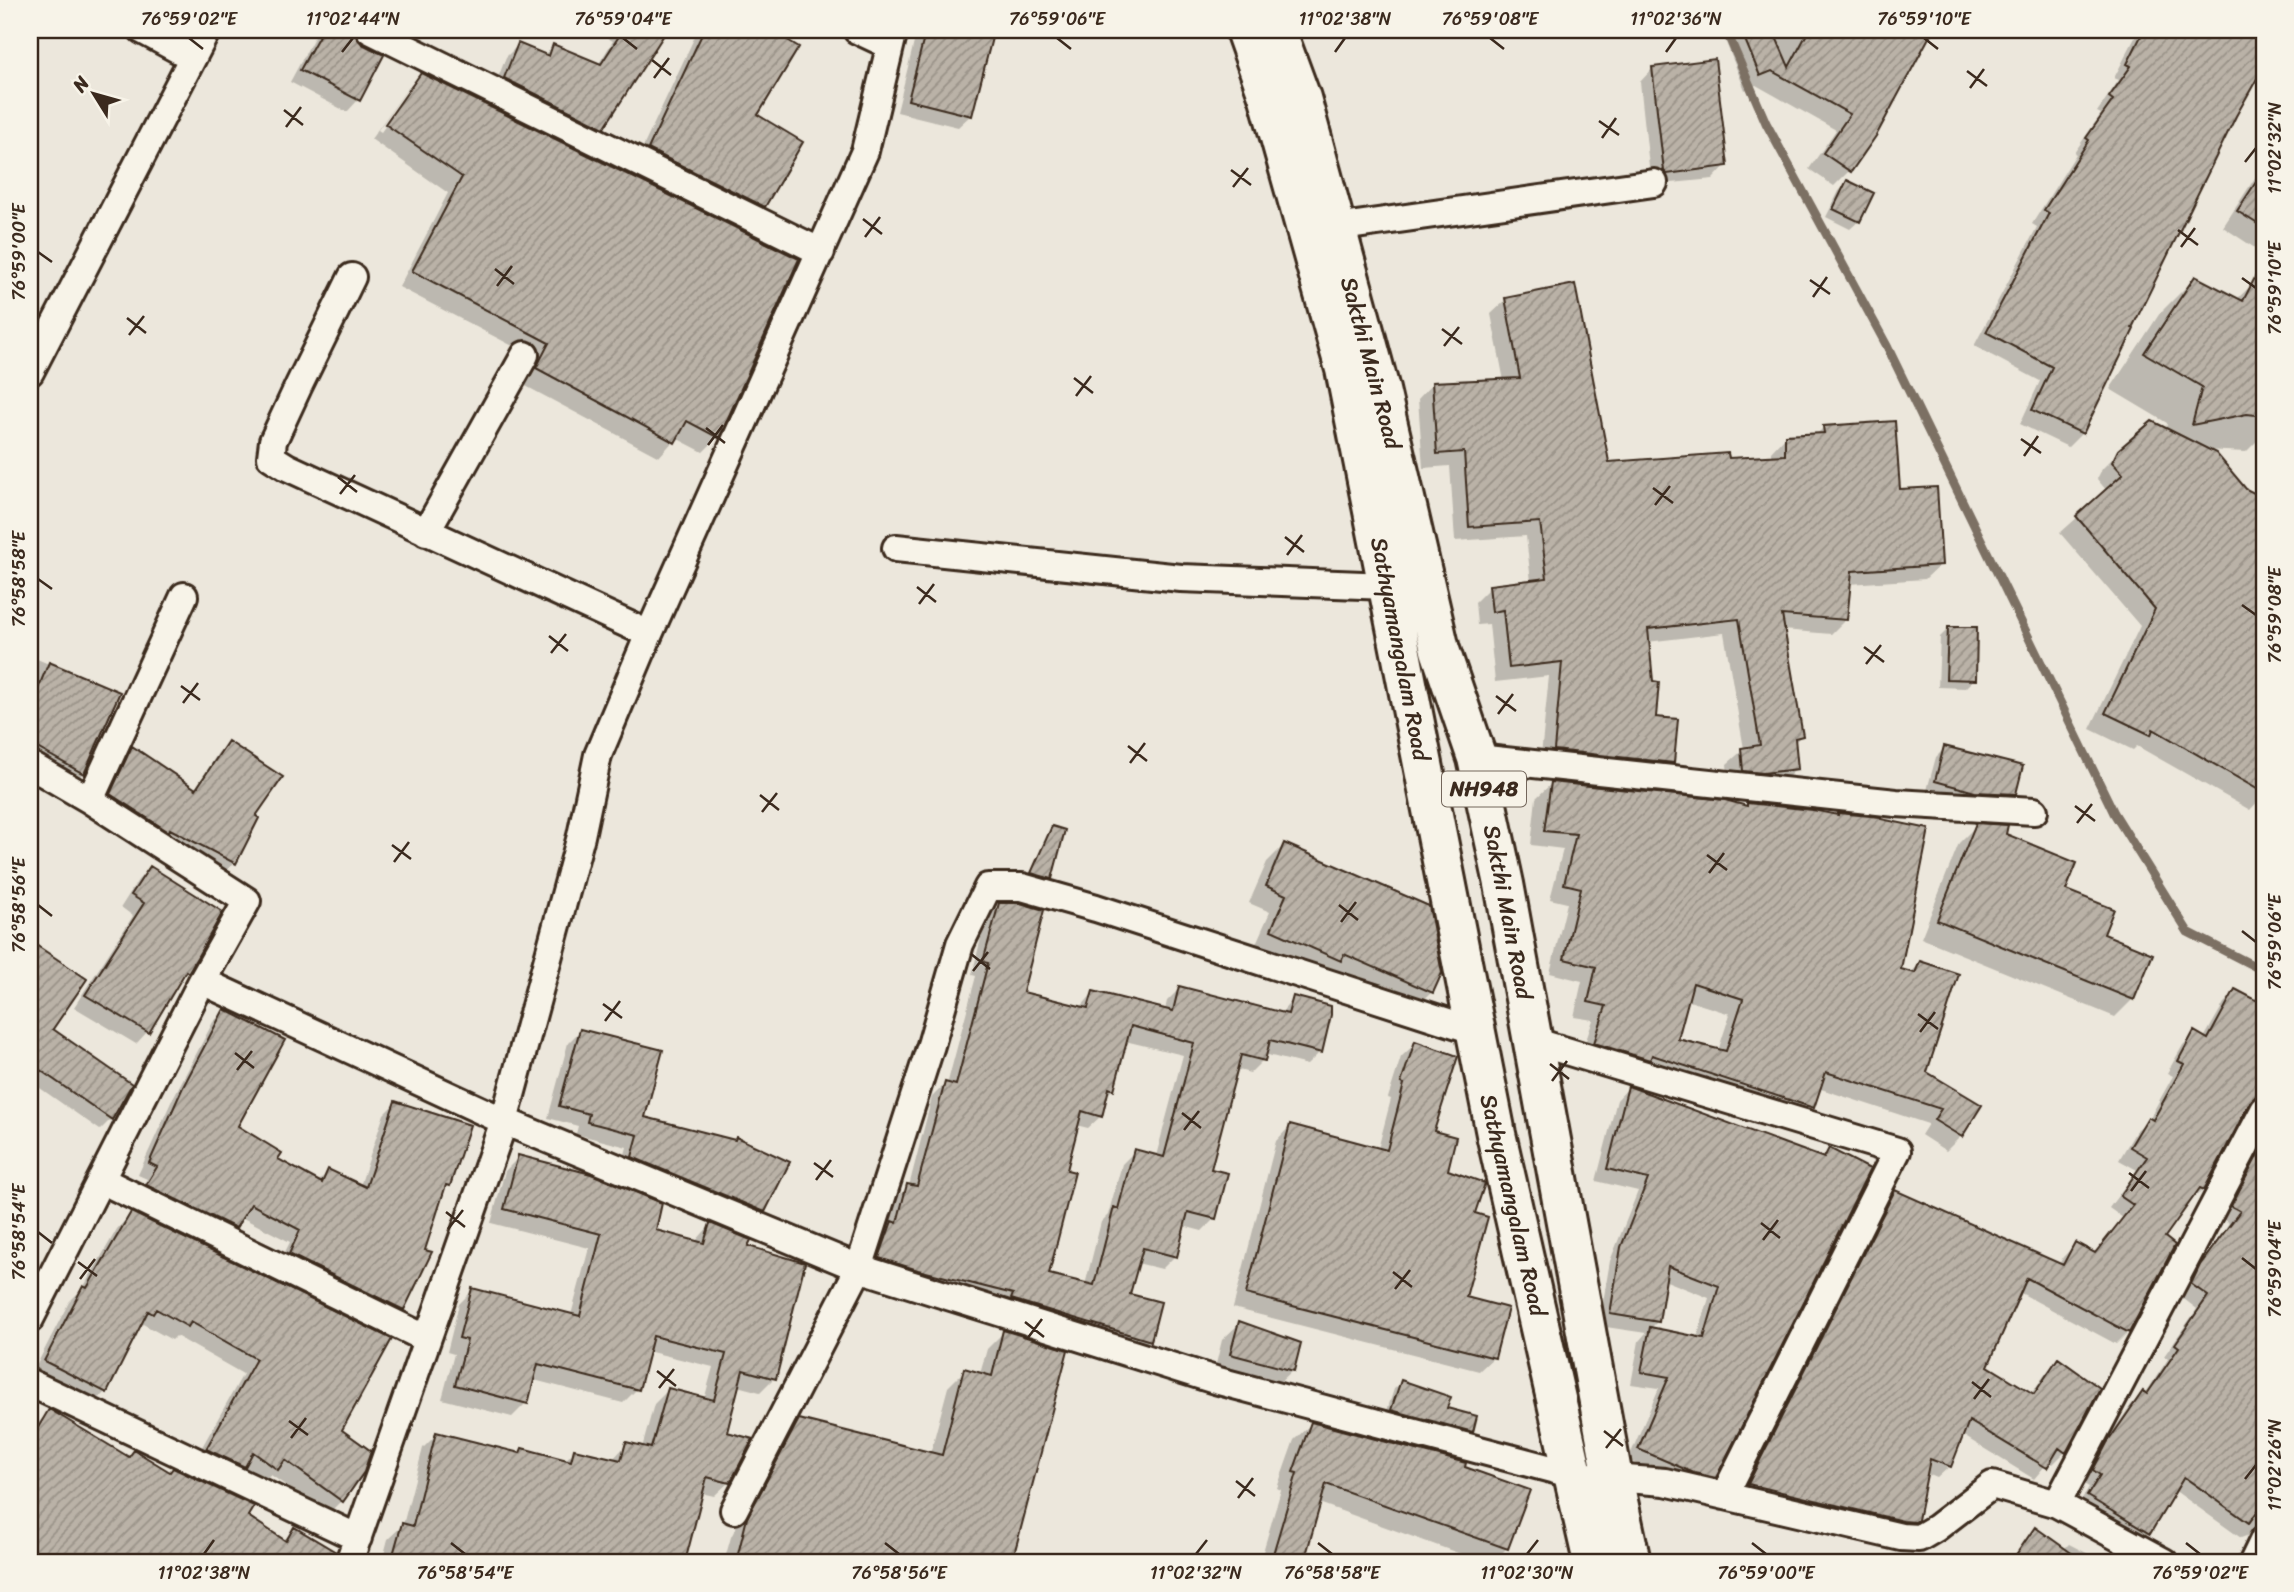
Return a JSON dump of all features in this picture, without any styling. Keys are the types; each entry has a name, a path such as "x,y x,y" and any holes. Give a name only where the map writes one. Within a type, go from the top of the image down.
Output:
{"highway":[{"name":"Sathyamangalam Road","path":"1245,30 1269,98 1345,369 1496,1135 1593,1562"},
{"name":"Sakthi Main Road","path":"1276,30 1301,98 1380,390 1440,650 1477,758 1504,884 1613,1478 1631,1562"}],"street":[{"path":"142,30 192,57"},
{"path":"30,372 207,30"},
{"path":"370,30 821,251"},
{"path":"30,1383 354,1550 504,1121 581,836 598,755 649,634 865,151 892,38 857,30"},
{"path":"1335,228 1654,183"},
{"path":"352,277 299,385 274,441 271,457 287,467 649,634"},
{"path":"426,531 525,355"},
{"path":"896,548 1181,578 1388,586"},
{"path":"90,800 184,596"},
{"path":"1477,758 1896,803 2034,811"},
{"path":"30,765 90,800 247,901 202,981 30,1319"},
{"path":"734,1510 859,1268 931,1045 960,944 988,887 1022,887 1096,908 1476,1031"},
{"path":"202,981 504,1121 859,1268 1215,1380 1574,1475 1665,1482 1901,1537 1919,1538 1992,1485 2057,1504 2164,1562"},
{"path":"1533,1041 1897,1151 1724,1496"},
{"path":"2057,1504 2264,1110"},
{"path":"101,1180 427,1339"},
{"path":"2253,1562 2264,1539"}],"building":[{"path":"322,30 354,30 362,44 384,55 360,101 300,70"},
{"path":"623,30 667,30 604,128 504,78 518,43 549,56 553,44 601,64"},
{"path":"704,30 771,30 799,47 758,115 803,142 765,207 648,149"},
{"path":"926,30 994,30 972,116 908,100"},
{"path":"1741,30 1773,30 1789,67 1809,30 1933,30 1876,136 1851,172 1823,153 1850,114 1772,71 1760,76"},
{"path":"2144,30 2264,30 2264,66 2236,116 2083,434 2032,410 2052,367 1986,332 2049,213 2044,210 2089,140 2086,138 2113,100 2109,97 2131,66 2127,64"},
{"path":"1715,59 1728,166 1667,174 1664,171 1652,67"},
{"path":"421,73 799,259 719,438 687,421 675,443 536,368 549,343 412,271 462,177 385,124"},
{"path":"2264,170 2264,228 2237,211"},
{"path":"1847,180 1874,193 1860,222 1833,209"},
{"path":"2264,260 2264,416 2247,414 2192,425 2202,387 2144,353 2195,276 2243,301"},
{"path":"1575,284 1609,462 1728,453 1729,458 1785,455 1785,435 1824,433 1823,426 1895,421 1900,489 1937,487 1942,565 1852,571 1847,620 1782,615 1803,736 1795,738 1798,769 1763,773 1743,771 1741,748 1760,745 1739,619 1648,629 1653,681 1659,682 1656,717 1678,719 1674,763 1554,750 1562,662 1509,668 1503,610 1492,612 1489,585 1547,578 1540,522 1469,527 1464,452 1437,454 1432,382 1520,378 1505,298"},
{"path":"2152,421 2216,453 2246,489 2264,498 2264,793 2153,729 2151,735 2105,713 2155,609 2076,516 2123,474 2112,462 2118,450"},
{"path":"1948,627 1977,627 1976,680 1946,679"},
{"path":"49,662 120,692 84,774 30,744 30,708"},
{"path":"228,741 283,777 256,816 259,818 236,864 170,829 169,832 110,794 132,746 196,789"},
{"path":"1944,746 2023,766 2016,794 1975,792 1935,781"},
{"path":"1551,782 1725,800 1747,806 1747,803 1838,815 1881,817 1929,829 1901,969 1915,973 1920,961 1959,974 1927,1072 1982,1105 1962,1137 1934,1120 1941,1109 1826,1072 1814,1108 1652,1055 1650,1060 1594,1043 1606,1006 1588,1002 1596,967 1564,959 1581,888 1564,884 1576,834 1544,831","holes":["1693,983 1743,999 1726,1051 1678,1039"]},
{"path":"1976,823 2008,825 2006,834 2077,863 2066,890 2114,909 2104,934 2153,954 2134,1000 1937,920"},
{"path":"1052,826 1065,830 1052,879 1031,873"},
{"path":"1284,843 1429,906 1442,973 1433,993 1344,954 1341,961 1271,930 1286,895 1266,886"},
{"path":"150,866 223,912 149,1033 85,995 144,903 131,895"},
{"path":"999,903 1020,903 1044,910 1023,992 1088,1008 1093,991 1173,1011 1179,986 1288,1014 1293,996 1331,1006 1322,1053 1270,1040 1265,1061 1241,1055 1211,1169 1228,1173 1216,1219 1188,1212 1177,1257 1143,1248 1130,1294 1161,1302 1151,1341 1011,1299 1013,1294 879,1258 892,1221 897,1223 907,1184 917,1186 945,1082 956,1085 988,963 983,962","holes":["1131,1026 1194,1043 1164,1157 1134,1149 1118,1209 1114,1207 1094,1285 1049,1274 1075,1172 1067,1170 1082,1111 1102,1117 1109,1088 1114,1090"]},
{"path":"30,941 87,979 53,1029 132,1084 112,1120 30,1063"},
{"path":"2235,989 2264,1004 2264,1094 2256,1096 2250,1102 2204,1190 2200,1188 2165,1237 2175,1245 2129,1333 2027,1278 1988,1366 2034,1394 2058,1358 2100,1388 2066,1453 2059,1448 2047,1468 1969,1421 1951,1467 1930,1459 1918,1520 1915,1522 1748,1484 1895,1190 2063,1265 2075,1242 2095,1253 2133,1205 2120,1196 2147,1157 2130,1147 2148,1117 2153,1120 2184,1064 2178,1061 2194,1031 2208,1039"},
{"path":"224,1009 285,1040 238,1126 282,1153 278,1159 322,1183 328,1169 366,1187 395,1101 470,1125 450,1186 446,1185 425,1250 432,1252 404,1310 289,1254 300,1230 251,1204 236,1228 146,1185 157,1167 149,1163 183,1087"},
{"path":"580,1029 663,1050 645,1117 735,1140 736,1137 790,1162 765,1212 632,1157 638,1135 587,1122 589,1114 559,1106"},
{"path":"1415,1041 1458,1056 1434,1131 1456,1137 1448,1170 1485,1183 1475,1213 1488,1217 1466,1297 1508,1308 1495,1358 1246,1294 1290,1124 1387,1150 1404,1084 1401,1083"},
{"path":"1628,1086 1824,1158 1829,1148 1870,1169 1716,1478 1694,1473 1638,1449 1669,1377 1641,1372 1650,1327 1704,1338 1719,1286 1668,1266 1659,1322 1610,1314 1621,1247 1648,1179 1607,1169"},
{"path":"2264,1143 2264,1502 2249,1523 2184,1477 2150,1534 2087,1496 2100,1475 2093,1470 2107,1443 2143,1391 2147,1394 2179,1347 2175,1344 2208,1296 2191,1284 2200,1265 2240,1211 2231,1206"},
{"path":"518,1155 591,1174 662,1203 656,1230 704,1243 710,1223 751,1240 748,1246 805,1263 776,1379 743,1370 727,1432 753,1439 730,1483 707,1477 685,1562 391,1562 402,1523 413,1526 436,1432 520,1453 522,1448 571,1461 574,1449 621,1460 626,1442 651,1448 668,1388 714,1400 726,1354 653,1336 639,1390 538,1364 528,1404 455,1385 467,1340 459,1338 472,1288 580,1316 601,1234 504,1209"},
{"path":"131,1212 392,1339 342,1430 371,1451 364,1472 343,1502 285,1460 278,1470 253,1452 245,1467 206,1449 256,1359 191,1322 188,1327 156,1309 153,1314 148,1311 107,1393 44,1361 83,1286 87,1288"},
{"path":"1239,1321 1301,1343 1294,1371 1230,1354"},
{"path":"1003,1330 1068,1350 1012,1562 736,1562 747,1518 799,1419 942,1455 964,1368 992,1376"},
{"path":"1401,1380 1451,1397 1447,1408 1477,1416 1473,1432 1391,1410"},
{"path":"49,1409 129,1457 134,1450 170,1472 173,1468 254,1506 248,1516 286,1541 294,1527 336,1552 334,1562 45,1562 30,1556 30,1441"},
{"path":"1311,1422 1466,1463 1465,1467 1530,1490 1508,1549 1326,1484 1304,1562 1273,1554 1297,1473 1293,1472"},
{"path":"2035,1527 2084,1562 2011,1562"}],"waterway":[{"path":"1726,30 1766,123 1887,346 2114,813 2188,932 2264,971"}]}
